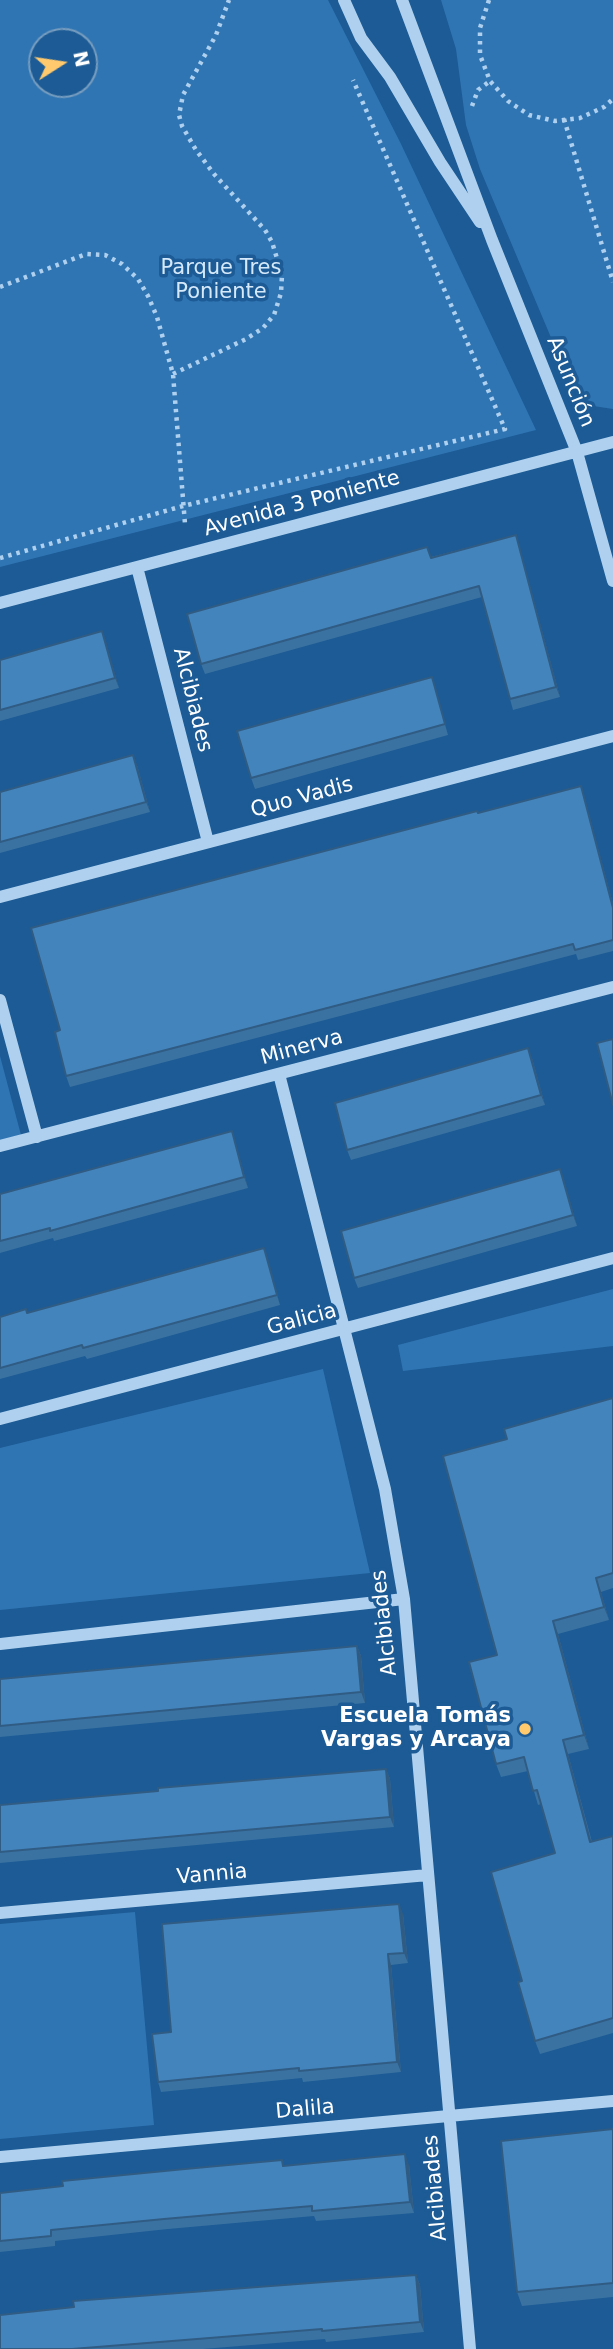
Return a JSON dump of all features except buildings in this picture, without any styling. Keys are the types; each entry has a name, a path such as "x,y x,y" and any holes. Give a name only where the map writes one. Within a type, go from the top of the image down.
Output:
{"street":[{"name":"Asunción","path":"344,0 361,38 390,77 440,162 492,240"},
{"name":"Asunción","path":"402,0 492,240 577,452 613,581"},
{"name":"Avenida 3 Poniente","path":"0,603 613,442"},
{"name":"Alcibiades","path":"137,567 208,842"},
{"name":"Quo Vadis","path":"0,897 613,736"},
{"name":"Minerva","path":"0,1146 613,987"},
{"path":"0,1000 37,1137"},
{"name":"Alcibiades","path":"279,1074 385,1489 404,1599 470,2349"},
{"name":"Galicia","path":"0,1419 613,1258"},
{"path":"0,1644 404,1599"},
{"name":"Vannia","path":"0,1913 428,1875"},
{"name":"Dalila","path":"0,2157 613,2101"}],"path":[{"path":"173,374 225,350 263,328 274,315 281,293 282,275 272,242 265,230 196,150 179,115 183,95 216,35 229,0"},
{"path":"489,0 480,27 480,55 490,80 508,101 529,115 555,121 580,118 604,107 613,99"},
{"path":"0,558 183,506 505,429 351,75"},
{"path":"564,119 613,282"},
{"path":"0,287 86,254 105,255 122,264 138,279 148,296 173,374 183,506 191,553"}],"green space":[{"name":"Parque Tres Poniente","path":"0,0 328,0 401,144 536,430 0,567"},
{"path":"441,0 613,0 613,409 587,405 571,385 480,169 466,125 456,49"},
{"path":"0,1056 21,1135 0,1141"},
{"path":"613,1289 613,1346 403,1371 398,1345"},
{"path":"323,1369 370,1573 0,1610 0,1448"},
{"path":"135,1912 154,2125 0,2139 0,1924"}],"place":[{"name":"Escuela Tomás Vargas y Arcaya","path":"525,1729"}]}
